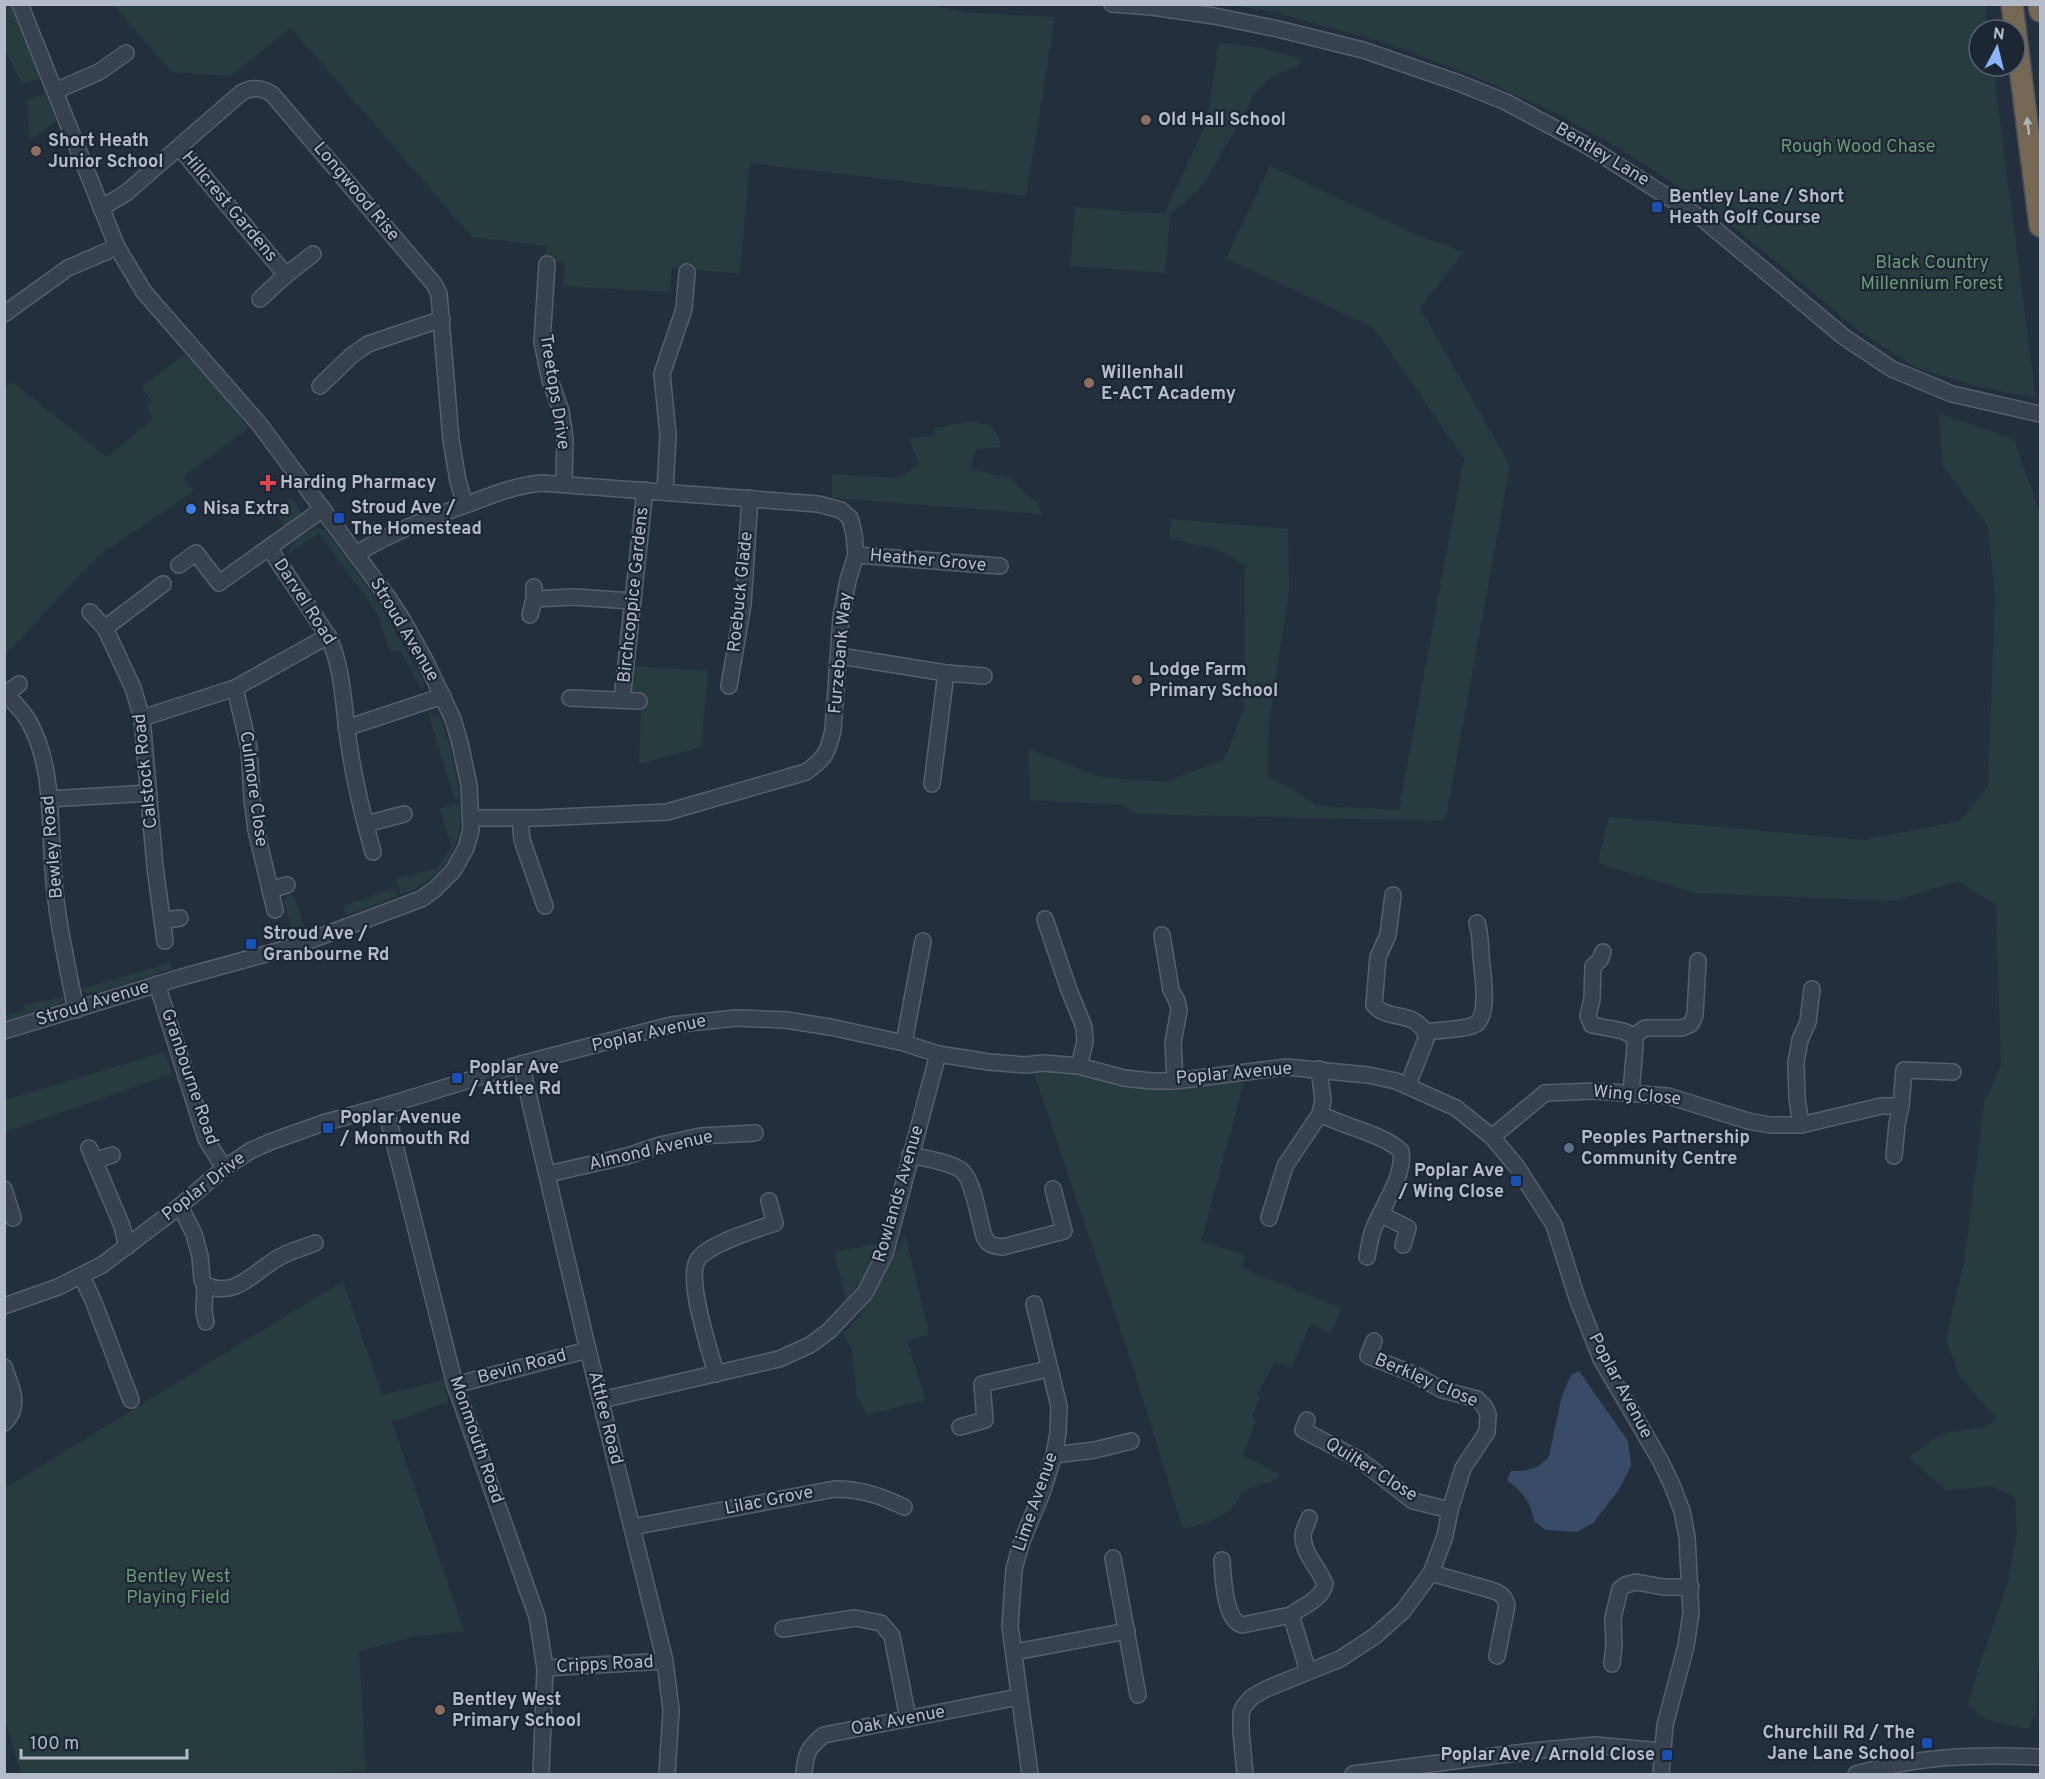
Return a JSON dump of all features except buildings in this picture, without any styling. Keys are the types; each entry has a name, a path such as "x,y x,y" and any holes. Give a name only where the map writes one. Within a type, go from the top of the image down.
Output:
{"highway":[{"path":"2012,4 2040,226"},
{"path":"2040,4 2040,11"}],"street":[{"name":"Stroud Avenue","path":"4,1031 157,984 295,946 421,898 446,880 457,865 469,839 472,818 466,765 453,719 402,619 260,425 144,292 117,247 20,4"},
{"name":"Bentley Lane","path":"1112,4 1214,16 1363,50 1506,102 1590,146 1704,220 1844,337 1885,366 1928,386 1952,394 2040,414"},
{"path":"55,91 99,72 126,53"},
{"name":"Longwood Rise","path":"102,208 126,193 247,89 265,89 272,93 434,284 439,294 451,440 458,482 465,505"},
{"name":"Hillcrest Gardens","path":"179,147 283,272"},
{"path":"4,314 68,268 117,247"},
{"path":"260,299 283,272 314,255"},
{"name":"Treetops Drive","path":"547,264 542,342 550,380 561,411 566,439 564,484"},
{"path":"665,492 668,435 662,374 684,309 687,272"},
{"path":"320,386 351,356 368,344 442,319"},
{"name":"Furzebank Way","path":"356,554 411,525 516,486 542,483 818,504 841,510 850,518 855,534 856,555 848,580 841,617 834,730 830,747 822,761 806,772 667,812 472,818"},
{"name":"Birchcoppice Gardens","path":"622,700 645,490"},
{"name":"Roebuck Glade","path":"729,686 744,604 750,498"},
{"name":"Darvel Road","path":"179,565 196,553 219,583 323,509"},
{"name":"Darvel Road","path":"269,548 334,648 340,673 355,784 373,852"},
{"name":"Heather Grove","path":"856,555 1000,566"},
{"path":"105,628 163,584"},
{"path":"530,615 534,593 632,601"},
{"name":"Calstock Road","path":"90,612 105,628 133,688 142,718 165,941"},
{"path":"142,718 235,688 328,636"},
{"path":"840,656 946,673 976,670"},
{"path":"932,784 942,753 946,673"},
{"name":"Bewley Road","path":"19,684 5,693 28,720 41,752 49,799 53,870 76,1010"},
{"name":"Culmore Close","path":"235,688 249,748 256,830 275,910"},
{"path":"346,728 443,696"},
{"name":"Birchcoppice Gardens","path":"570,698 639,701"},
{"path":"49,799 149,792"},
{"path":"366,824 404,814"},
{"path":"520,818 522,840 546,899"},
{"path":"270,890 287,885"},
{"path":"1393,895 1388,935 1378,957 1374,1005 1379,1010 1408,1017 1418,1022 1425,1032 1426,1039 1408,1085"},
{"path":"162,921 180,918"},
{"path":"1045,919 1084,1027 1084,1042 1079,1066"},
{"path":"1425,1032 1465,1028 1479,1022 1482,1014 1484,988 1480,954 1481,934 1477,924"},
{"path":"1162,936 1171,990 1179,1010 1173,1043 1175,1080"},
{"path":"904,1043 923,940"},
{"path":"1603,952 1600,960 1593,966 1592,999 1588,1016 1592,1025 1623,1031 1634,1036"},
{"path":"1634,1036 1645,1028 1682,1028 1691,1024 1695,1015 1698,961"},
{"name":"Granbourne Road","path":"157,984 206,1139 224,1168"},
{"path":"1801,1125 1797,1098 1796,1062 1800,1040 1808,1022 1812,989"},
{"name":"Poplar Avenue","path":"521,1064 671,1025 736,1018 786,1020 904,1043 938,1054 988,1062 1079,1066 1124,1078 1151,1081 1286,1067 1368,1075 1408,1085 1456,1108 1491,1137 1517,1167 1554,1225 1577,1298 1601,1359 1660,1460 1682,1511 1687,1537 1691,1613 1686,1646 1665,1725 1661,1774"},
{"path":"1631,1092 1634,1036"},
{"name":"Rowlands Avenue","path":"601,1400 779,1359 810,1346 829,1331 865,1293 885,1254 938,1054"},
{"name":"Poplar Drive","path":"4,1306 82,1277 102,1265 180,1206 224,1168 250,1151 323,1123 521,1064"},
{"name":"Attlee Road","path":"521,1064 588,1350 665,1661 671,1710 667,1774"},
{"path":"1269,1218 1285,1167 1320,1114 1323,1100 1319,1069"},
{"path":"1894,1156 1904,1070 1953,1072"},
{"name":"Wing Close","path":"1491,1137 1545,1094 1595,1091 1668,1095 1748,1121 1770,1125 1801,1125 1881,1106 1901,1106"},
{"name":"Monmouth Road","path":"385,1106 455,1385 537,1617 545,1668 541,1774"},
{"path":"1320,1114 1391,1143 1401,1151 1401,1166 1393,1190 1371,1233 1367,1257"},
{"name":"Almond Avenue","path":"548,1174 701,1136 755,1133"},
{"path":"112,1155 92,1154 122,1226 127,1247"},
{"path":"910,1155 960,1169 967,1176 984,1236 986,1241 993,1246 1003,1247 1064,1231 1053,1189"},
{"path":"5,1195 13,1218"},
{"path":"716,1374 693,1286 694,1270 699,1258 708,1251 745,1232 775,1223 770,1201"},
{"path":"180,1206 194,1234 200,1256 202,1280 205,1285 206,1322"},
{"path":"1380,1214 1408,1228 1402,1245"},
{"path":"205,1285 213,1289 235,1287 280,1257 315,1243"},
{"path":"82,1277 93,1300 125,1395"},
{"name":"Lime Avenue","path":"1030,1774 1010,1626 1014,1569 1054,1455 1059,1406 1048,1369 1034,1304"},
{"name":"Berkley Close","path":"1245,1774 1241,1731 1241,1713 1244,1706 1252,1696 1340,1659 1375,1636 1403,1611 1431,1573 1445,1536 1450,1510 1464,1468 1487,1432 1488,1415 1485,1407 1477,1399 1442,1390 1416,1375 1368,1356 1374,1341"},
{"name":"Bevin Road","path":"455,1385 588,1350"},
{"path":"4,1367 15,1405 4,1423"},
{"path":"960,1427 985,1420 982,1384 1048,1369"},
{"name":"Quilter Close","path":"1307,1420 1303,1430 1360,1460 1413,1501 1450,1510"},
{"path":"1054,1455 1095,1450 1131,1441"},
{"name":"Lilac Grove","path":"632,1527 835,1489 857,1489 884,1497 904,1507"},
{"path":"1222,1560 1231,1614 1238,1623 1242,1625 1291,1615 1317,1598 1326,1584 1311,1560 1305,1545 1303,1535 1309,1518"},
{"path":"1113,1558 1138,1695"},
{"path":"1431,1573 1500,1593 1505,1599 1507,1605 1497,1656"},
{"path":"1612,1664 1613,1618 1620,1589 1636,1582 1663,1587 1691,1587"},
{"path":"1291,1615 1308,1671"},
{"path":"783,1629 855,1618 881,1623 892,1636 908,1719"},
{"path":"1015,1652 1127,1631"},
{"name":"Cripps Road","path":"545,1668 665,1661"},
{"name":"Oak Avenue","path":"804,1774 805,1760 812,1744 824,1736 1018,1697"},
{"path":"1358,1774 1424,1769 1595,1745 1662,1750"},
{"path":"1856,1774 1899,1763 1954,1755 2040,1757"}],"green space":[{"path":"5,4 11,5 14,10 40,78 22,84 5,50"},
{"path":"919,4 973,13 1055,17 1026,196 750,163 740,274 672,267 670,292 562,286 565,262 545,260 546,246 472,237 291,28 231,76 172,72 113,5"},
{"name":"Black Country Millennium Forest","path":"1230,5 1985,5 1987,18 1967,18 1967,78 1995,78 2036,399 1976,386 1917,368 1860,332 1747,238 1690,195 1632,156 1558,114 1473,76 1389,44 1269,11"},
{"path":"1219,42 1262,48 1301,59 1299,66 1274,75 1256,92 1204,184 1170,215 1165,273 1070,266 1075,207 1164,214 1207,122"},
{"path":"45,93 56,121 30,140 27,101"},
{"path":"1270,166 1417,235 1464,252 1420,308 1510,465 1445,821 1137,814 1122,805 1030,800 1029,749 1100,777 1164,782 1224,760 1244,709 1245,565 1215,548 1169,539 1171,519 1288,529 1289,589 1269,725 1268,777 1293,789 1316,806 1399,810 1464,459 1374,328 1226,258"},
{"path":"185,354 209,378 248,428 183,477 194,491 99,555 5,655 5,387 12,382 107,457 153,419 146,407 152,402 141,387"},
{"path":"1938,413 2014,439 2040,514 2040,1641 2036,1714 2028,1729 1988,1720 1968,1706 1978,1669 2007,1586 2017,1534 2015,1498 1993,1486 1946,1490 1909,1457 1941,1434 1986,1427 1997,1419 1960,1377 1946,1340 1964,1262 1984,1103 2001,1066 1996,905 1958,881 1894,901 1695,893 1598,863 1609,817 1864,840 1960,821 1988,786 1995,596 1988,526 1943,466"},
{"path":"966,422 990,426 997,433 1002,447 975,449 971,470 1012,478 1024,493 1037,502 1042,514 832,498 832,474 899,478 919,464 909,438 933,436 935,428"},
{"path":"291,498 302,514 284,526 274,511"},
{"path":"317,528 325,530 381,606 424,682 423,691 400,650 390,652 378,614 319,533 288,554 296,541"},
{"path":"634,666 708,671 701,747 639,764 641,708 640,692 631,691"},
{"path":"428,712 440,717 447,737 458,788 459,798 455,800"},
{"path":"460,804 461,820 454,848 447,860 428,881 401,895 396,879 437,868 451,846 440,809"},
{"path":"395,888 398,896 346,915 343,906"},
{"path":"293,894 305,929 294,934 284,902"},
{"path":"170,963 172,969 99,992 87,994 81,989"},
{"path":"65,997 54,1007 5,1022 5,1016 24,1010 23,1005"},
{"path":"164,1052 172,1074 5,1132 5,1100"},
{"path":"1050,1069 1184,1085 1244,1082 1201,1241 1245,1255 1242,1268 1341,1308 1331,1333 1311,1324 1291,1368 1275,1361 1257,1395 1260,1397 1252,1417 1256,1419 1243,1455 1280,1475 1273,1481 1242,1491 1233,1507 1201,1524 1183,1529 1131,1360 1033,1070"},
{"path":"905,1234 929,1335 907,1340 925,1400 867,1415 857,1397 852,1349 842,1334 870,1300"},
{"path":"880,1243 864,1277 851,1294 850,1302 846,1300 835,1255 837,1251"},
{"name":"Bentley West Playing Field","path":"343,1281 382,1395 444,1380 448,1402 392,1422 464,1631 413,1637 359,1651 366,1770 336,1774 21,1774 5,1719 5,1488"}],"water":[{"path":"1579,1371 1628,1441 1631,1466 1618,1491 1593,1523 1577,1532 1546,1530 1534,1521 1525,1498 1507,1480 1511,1471 1532,1469 1549,1456 1562,1396 1571,1375"}],"place":[{"name":"Old Hall School","path":"1146,120"},
{"name":"Short Heath Junior School","path":"36,151"},
{"name":"Bentley Lane / Short Heath Golf Course","path":"1657,207"},
{"name":"Willenhall E-ACT Academy","path":"1089,383"},
{"name":"Harding Pharmacy","path":"268,483"},
{"name":"Nisa Extra","path":"191,509"},
{"name":"Stroud Ave / The Homestead","path":"339,518"},
{"name":"Lodge Farm Primary School","path":"1137,680"},
{"name":"Stroud Ave / Granbourne Rd","path":"251,944"},
{"name":"Poplar Ave / Attlee Rd","path":"457,1078"},
{"name":"Poplar Avenue / Monmouth Rd","path":"328,1128"},
{"name":"Peoples Partnership Community Centre","path":"1569,1148"},
{"name":"Poplar Ave / Wing Close","path":"1516,1181"},
{"name":"Bentley West Primary School","path":"440,1710"},
{"name":"Churchill Rd / The Jane Lane School","path":"1927,1743"},
{"name":"Poplar Ave / Arnold Close","path":"1667,1755"}],"park label":[{"name":"Rough Wood Chase","path":"1858,147"}]}
